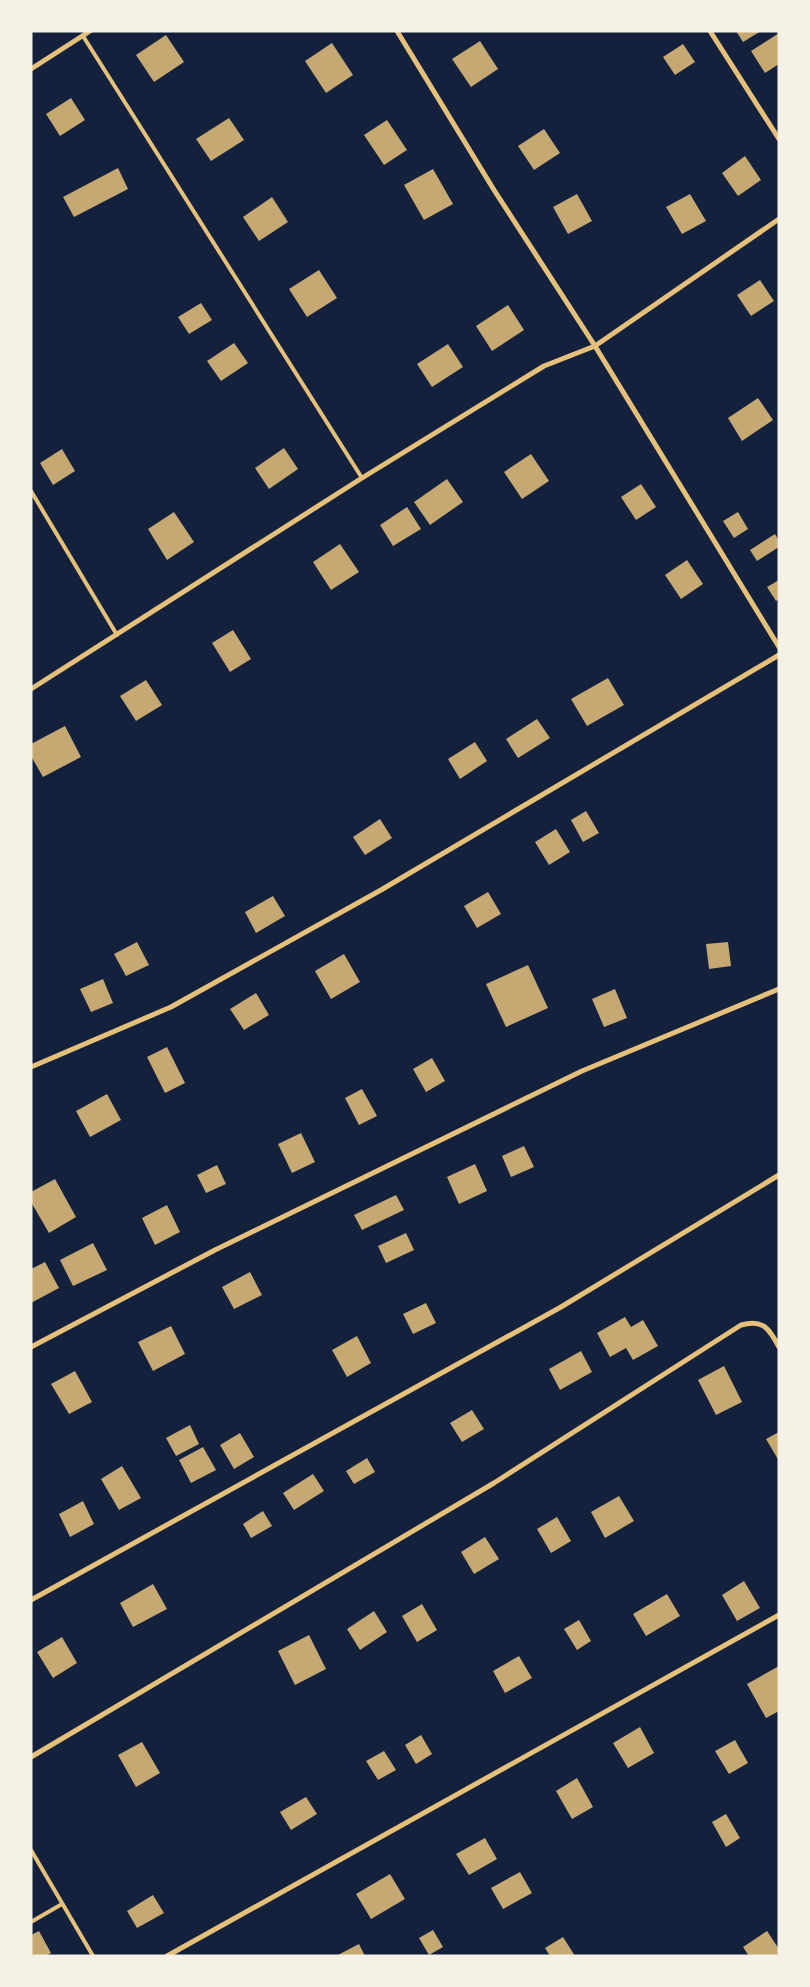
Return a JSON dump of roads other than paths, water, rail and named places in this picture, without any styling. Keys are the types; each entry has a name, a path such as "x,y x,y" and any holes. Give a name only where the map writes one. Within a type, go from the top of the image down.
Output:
{"street":[{"path":"31,69 90,31"},
{"path":"397,31 494,190 595,346 779,647"},
{"path":"710,31 779,139"},
{"path":"31,688 362,478 544,366 595,346 779,219"},
{"path":"31,1067 180,1002 381,890 779,655"},
{"path":"31,1347 215,1250 582,1071 779,989"},
{"path":"31,1600 561,1307 779,1175"},
{"path":"31,1756 494,1483 741,1325 752,1322 760,1323 768,1329 779,1347"},
{"path":"167,1956 779,1615"}],"lane":[{"path":"83,36 362,478"},
{"path":"31,491 116,635"},
{"path":"31,1850 93,1956"},
{"path":"31,1922 62,1904"}]}
